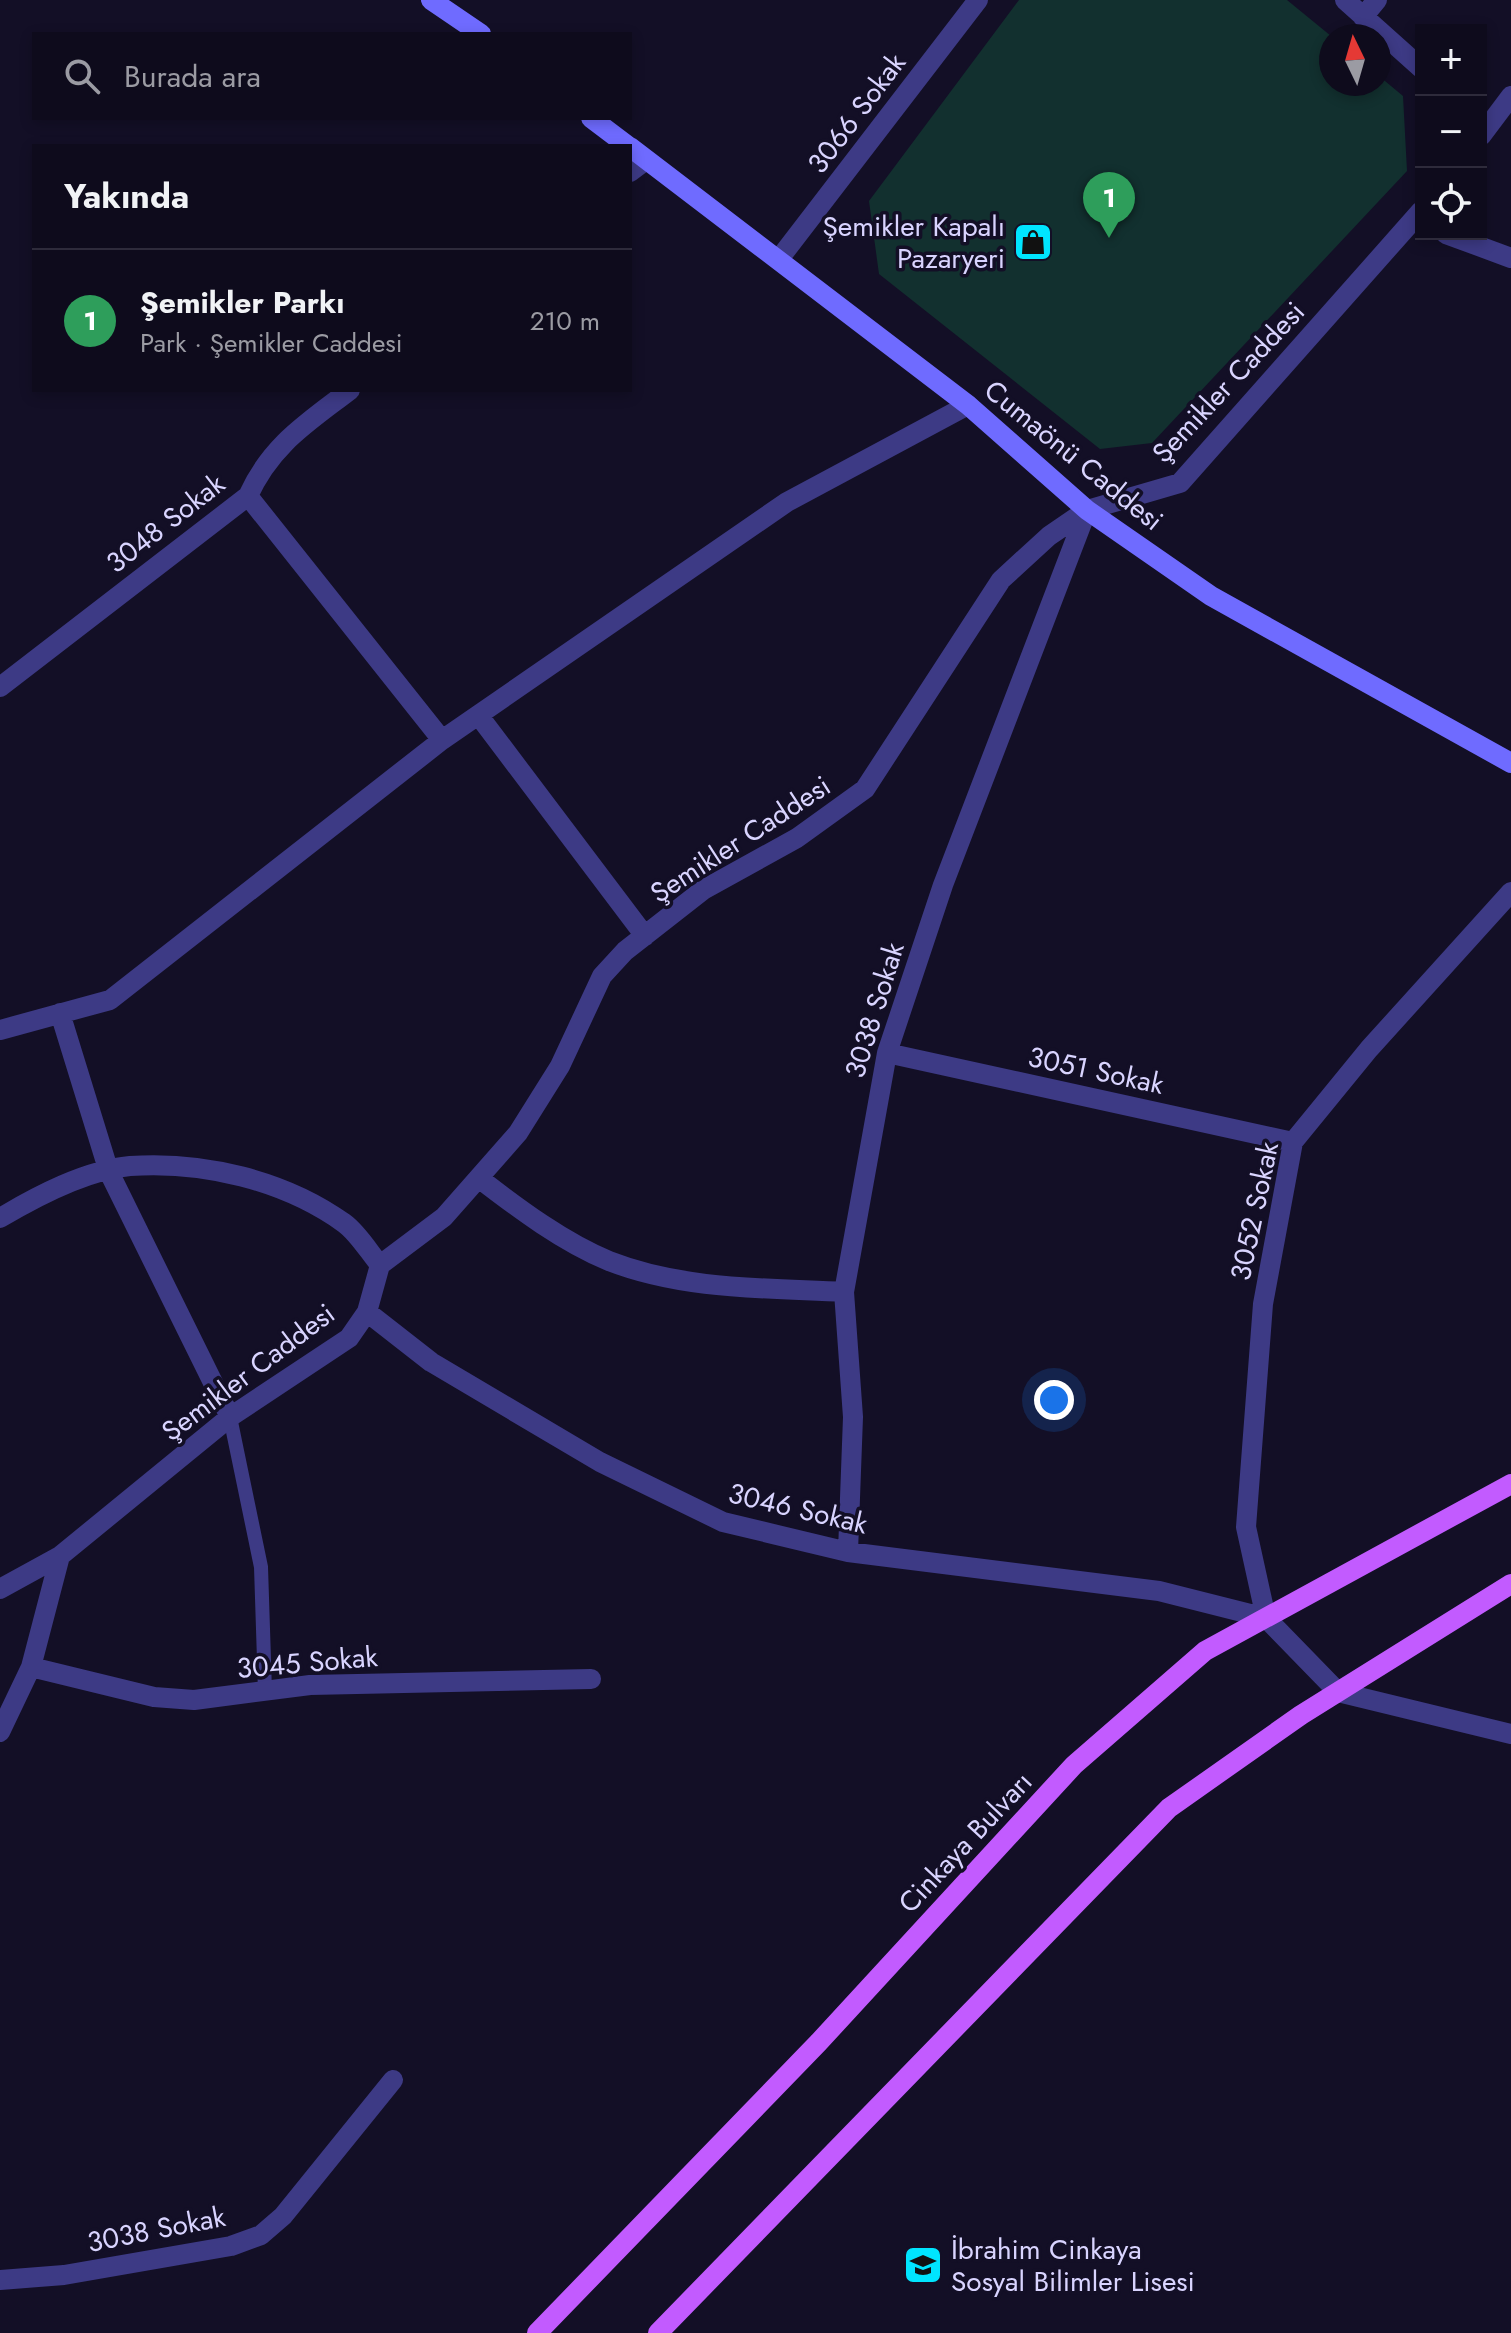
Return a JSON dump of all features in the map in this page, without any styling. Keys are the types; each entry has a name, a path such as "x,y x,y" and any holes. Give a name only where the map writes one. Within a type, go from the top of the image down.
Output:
{"main road":[{"name":"Cinkaya Bulvarı","path":"537,2333 819,2042 1074,1765 1205,1651 1511,1484"},
{"path":"658,2333 1169,1808 1338,1692 1511,1584"}],"street":[{"path":"431,0 448,7 479,32"},
{"name":"3066 Sokak","path":"779,259 978,0"},
{"path":"1345,0 1415,63"},
{"path":"1363,17 1377,0"},
{"path":"1487,123 1511,96"},
{"name":"Cumaönü Caddesi","path":"593,120 620,144"},
{"name":"Cumaönü Caddesi","path":"634,156 779,259 968,405 1087,510 1211,596 1511,763"},
{"name":"Şemikler Caddesi","path":"0,1589 60,1556 230,1417 349,1338 367,1312 380,1265 444,1217 518,1133 560,1066 602,976 625,951 703,890 797,838 865,789 1001,580 1049,536 1087,510 1180,483 1415,222"},
{"path":"1462,240 1511,258"},
{"name":"3048 Sokak","path":"0,687 248,496 261,466 282,443 347,392"},
{"path":"0,1030 110,1000 442,740 787,502 968,405"},
{"path":"248,496 442,740"},
{"name":"3038 Sokak","path":"848,1552 853,1417 844,1292 887,1053 943,885 1087,510"},
{"path":"479,716 645,936"},
{"name":"3052 Sokak","path":"1266,1618 1246,1527 1263,1304 1293,1142 1369,1049 1511,892"},
{"path":"60,1013 109,1172 230,1417"},
{"name":"3051 Sokak","path":"887,1053 1293,1142"},
{"path":"0,1218 49,1189 128,1166 222,1171 284,1189 346,1224 380,1265"},
{"path":"480,1179 527,1215 609,1261 704,1285 844,1292"},
{"name":"3046 Sokak","path":"367,1312 431,1362 600,1462 723,1522 848,1552 1159,1591 1266,1618"},
{"path":"0,1732 31,1667 60,1556"},
{"path":"1266,1618 1338,1692 1511,1734"},
{"name":"3045 Sokak","path":"31,1667 154,1697 194,1700 310,1685 591,1679"},
{"name":"3038 Sokak","path":"0,2280 64,2275 231,2246 261,2235 283,2216 393,2080"}],"lane":[{"path":"230,1417 261,1567 265,1691"}],"green space":[{"path":"1019,0 1287,0 1319,26 1319,96 1391,96 1391,86 1403,96 1407,171 1152,443 1100,449 879,274 869,201"}],"place":[{"name":"Şemikler Parkı","path":"1109,238"},
{"name":"Şemikler Kapalı Pazaryeri","path":"1033,242"},
{"name":"İbrahim Cinkaya Sosyal Bilimler Lisesi","path":"923,2265"}]}
